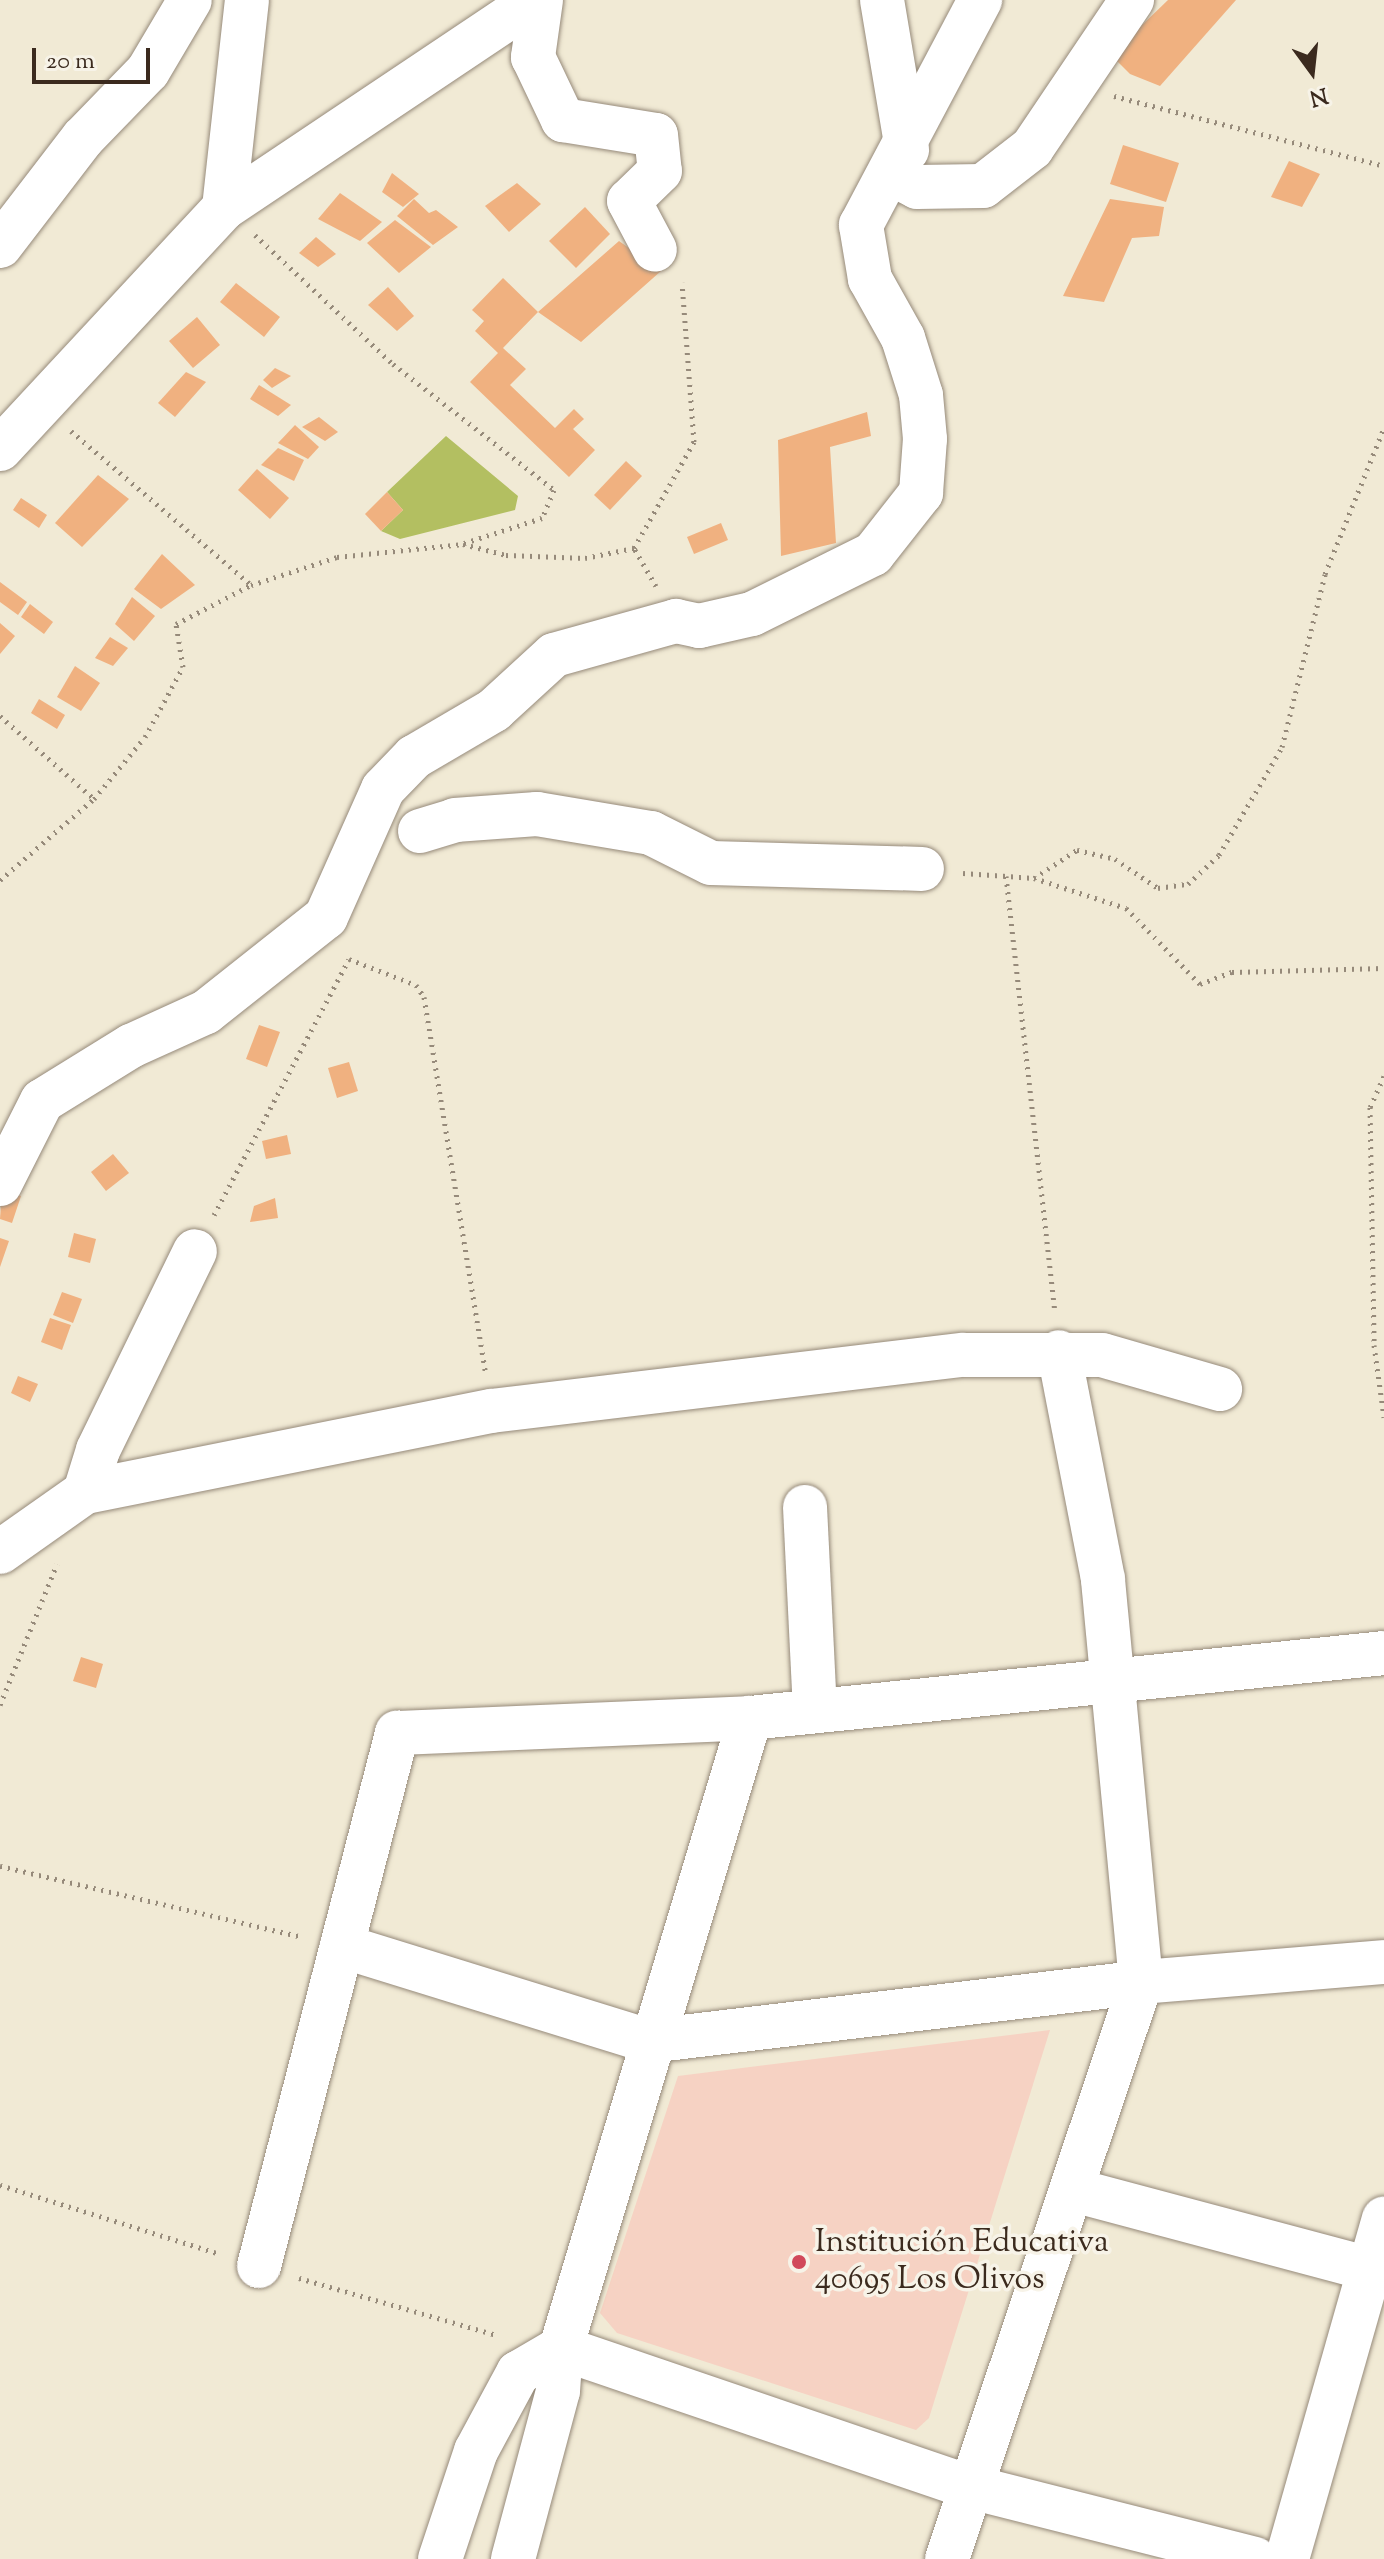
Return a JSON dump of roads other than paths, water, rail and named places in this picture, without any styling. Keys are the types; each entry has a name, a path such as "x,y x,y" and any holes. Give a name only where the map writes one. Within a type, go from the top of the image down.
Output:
{"street":[{"path":"0,246 83,138 148,71 190,0"},
{"path":"224,208 247,0"},
{"path":"0,449 37,403 224,208 535,0"},
{"path":"541,0 533,57 563,120 656,135 660,171 629,201 655,250"},
{"path":"882,0 904,170"},
{"path":"0,1118 42,1101 131,1046 206,1012 326,917 383,789 414,757 494,710 554,655 676,621 699,626 752,614 873,554 921,493 921,395 903,338 860,248 861,225 904,170 980,0"},
{"path":"904,170 983,186 1032,148 1070,82 1132,0"},
{"path":"420,831 455,820 537,814 651,833 711,863 922,869"},
{"path":"0,1184 42,1101"},
{"path":"85,1492 98,1450 195,1251"},
{"path":"947,2559 967,2486 1073,2190 1141,1982 1110,1684 1103,1579 1059,1352"},
{"path":"0,1552 85,1492 491,1411 964,1355 1059,1352 1102,1355 1220,1389"},
{"path":"805,1507 815,1710"},
{"path":"259,2266 397,1733 750,1718 1110,1684 1384,1653"},
{"path":"513,2559 558,2391 561,2348 649,2041 750,1718"},
{"path":"342,1946 649,2041 1141,1982 1384,1962"},
{"path":"1073,2190 1378,2271"},
{"path":"1287,2559 1378,2271 1384,2219"},
{"path":"440,2559 476,2451 518,2373 561,2348 967,2486 1255,2559"}],"place":[{"name":"Institución Educativa 40695 Los Olivos","path":"799,2262"}]}
